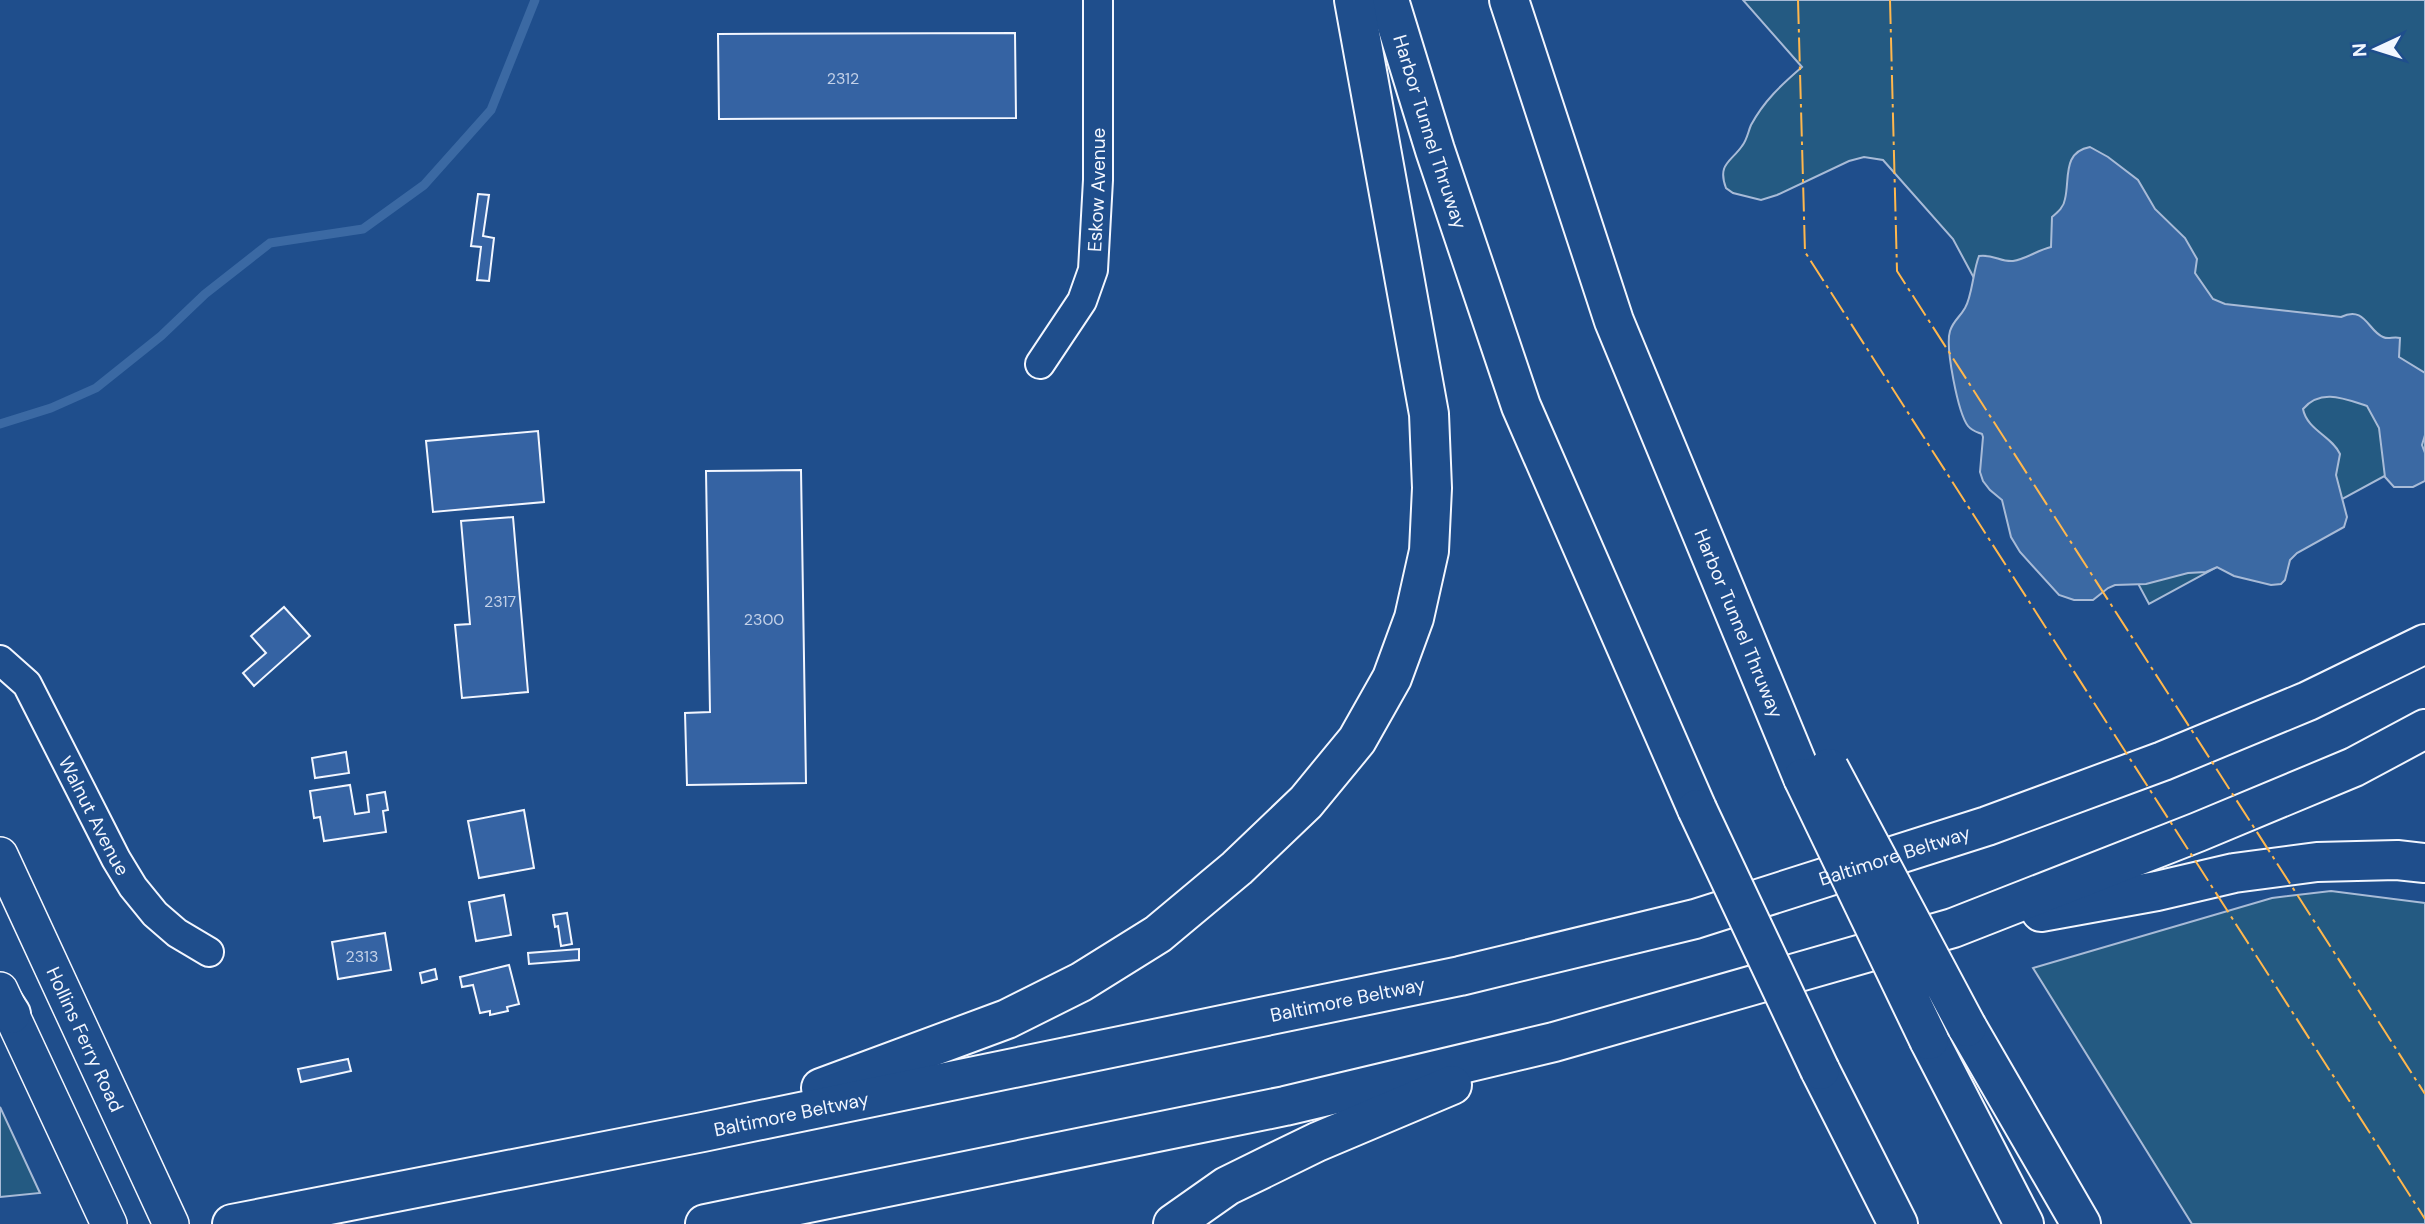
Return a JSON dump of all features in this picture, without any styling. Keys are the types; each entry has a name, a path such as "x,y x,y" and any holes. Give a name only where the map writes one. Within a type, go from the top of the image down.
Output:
{"highway":[{"path":"703,1132 1007,1020 1081,982 1158,934 1237,868 1306,802 1357,740 1391,678 1414,618 1429,551 1432,488 1429,415 1354,0"},
{"name":"Harbor Tunnel Thruway","path":"1389,0 1435,150 1521,406 1697,809 1819,1070 1898,1224"},
{"name":"Harbor Tunnel Thruway","path":"1509,0 1614,321 1696,520 1816,773 1929,1040 2024,1224"},
{"name":"Baltimore Beltway","path":"232,1224 703,1132 1460,976 1695,919 1987,826 2163,761 2308,701 2425,643"},
{"path":"705,1224 1285,1106 1554,1042 1953,928 2198,832 2354,767 2425,729"},
{"path":"1816,773 2081,1224"},
{"path":"1953,928 2157,891 2234,873 2317,862 2397,860 2425,863"},
{"path":"1173,1224 1227,1186 1306,1148 1554,1042"}],"street":[{"name":"Eskow Avenue","path":"1040,364 1083,301 1093,270 1098,180 1098,0"},
{"name":"Walnut Avenue","path":"0,660 27,684 116,859 133,887 155,914 177,933 209,952"},
{"name":"Hollins Ferry Road","path":"0,855 172,1224"},
{"path":"4,1000 109,1224"}],"shaded area":[{"path":"1743,0 2425,0 2425,454 2149,604 1953,239 1883,160 1864,157 1849,161 1761,200 1733,193 1726,188 1724,168 1744,144 1756,116 1773,94 1802,67"},
{"path":"2090,147 2138,180 2155,209 2185,238 2197,259 2195,273 2213,299 2225,304 2341,317 2356,314 2383,337 2400,338 2399,357 2425,373 2425,435 2422,445 2425,453 2425,481 2413,487 2394,487 2385,477 2379,428 2367,406 2342,398 2325,397 2303,409 2309,422 2340,454 2336,475 2347,517 2344,527 2297,553 2290,560 2285,580 2281,584 2271,585 2234,576 2217,567 2206,572 2188,573 2146,584 2115,585 2093,600 2074,600 2059,595 2020,552 2011,537 2002,500 1983,481 1980,472 1983,437 1968,426 1960,408 1951,365 1950,331 1967,303 1979,256 2013,261 2051,247 2052,217 2064,202 2071,160 2075,154"},
{"path":"2331,891 2425,903 2425,1224 2192,1224 2033,968 2272,898"},
{"path":"0,1107 40,1193 0,1197"}],"building":[{"path":"1015,33 1016,118 719,119 718,34"},
{"path":"478,194 489,195 483,236 494,238 489,281 477,280 481,247 471,246"},
{"path":"538,431 544,502 433,512 426,441"},
{"path":"801,470 806,783 687,785 685,713 710,712 706,471"},
{"path":"513,517 528,692 462,698 455,625 470,624 461,521"},
{"path":"284,607 310,636 254,686 243,673 266,653 251,636"},
{"path":"346,752 349,773 315,778 312,758"},
{"path":"350,785 355,814 369,812 367,795 385,792 388,810 383,811 386,832 324,841 320,817 314,818 310,791"},
{"path":"524,810 534,868 479,878 468,821"},
{"path":"504,895 511,935 476,941 469,902"},
{"path":"567,913 572,944 561,946 553,915"},
{"path":"385,933 391,970 338,979 332,942"},
{"path":"579,949 579,960 529,964 528,953"},
{"path":"509,965 519,1004 507,1007 508,1011 490,1015 490,1011 480,1013 473,985 462,987 460,977"},
{"path":"435,969 437,979 422,983 420,973"},
{"path":"348,1059 351,1071 301,1082 298,1069"}],"waterway":[{"path":"0,424 51,408 96,388 161,336 205,294 270,243 363,229 424,185 491,110 535,0"}],"power":[{"path":"1798,0 1805,252 2425,1219"},
{"path":"1890,0 1897,271 2425,1094"}]}
